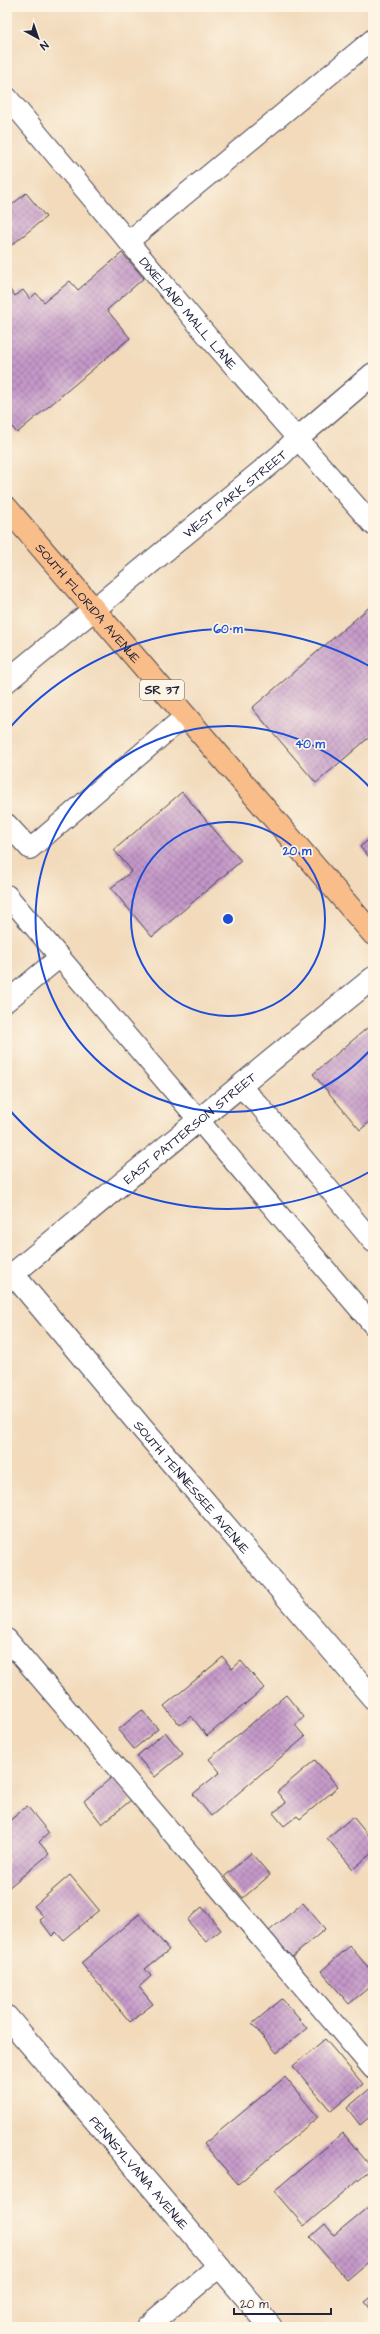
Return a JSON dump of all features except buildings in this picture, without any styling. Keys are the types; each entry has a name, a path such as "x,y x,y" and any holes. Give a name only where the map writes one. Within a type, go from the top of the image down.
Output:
{"main road":[{"name":"SOUTH FLORIDA AVENUE","path":"7,508 373,934"}],"street":[{"name":"WEST PARK STREET","path":"7,681 281,455 298,438 373,374"},
{"name":"EAST PATTERSON STREET","path":"10,1277 239,1086 373,978"},
{"name":"SOUTH TENNESSEE AVENUE","path":"10,1277 141,1427 373,1698"},
{"name":"PENNSYLVANIA AVENUE","path":"7,2017 271,2327"},
{"path":"147,2327 219,2266"}],"lane":[{"path":"130,242 373,39"},
{"name":"DIXIELAND MALL LANE","path":"7,97 210,339 373,525"},
{"path":"7,824 30,849 185,716"},
{"path":"7,896 199,1119 373,1325"},
{"path":"7,1001 60,957"},
{"path":"239,1086 258,1104 373,1242"},
{"path":"7,1639 373,2069"}]}
